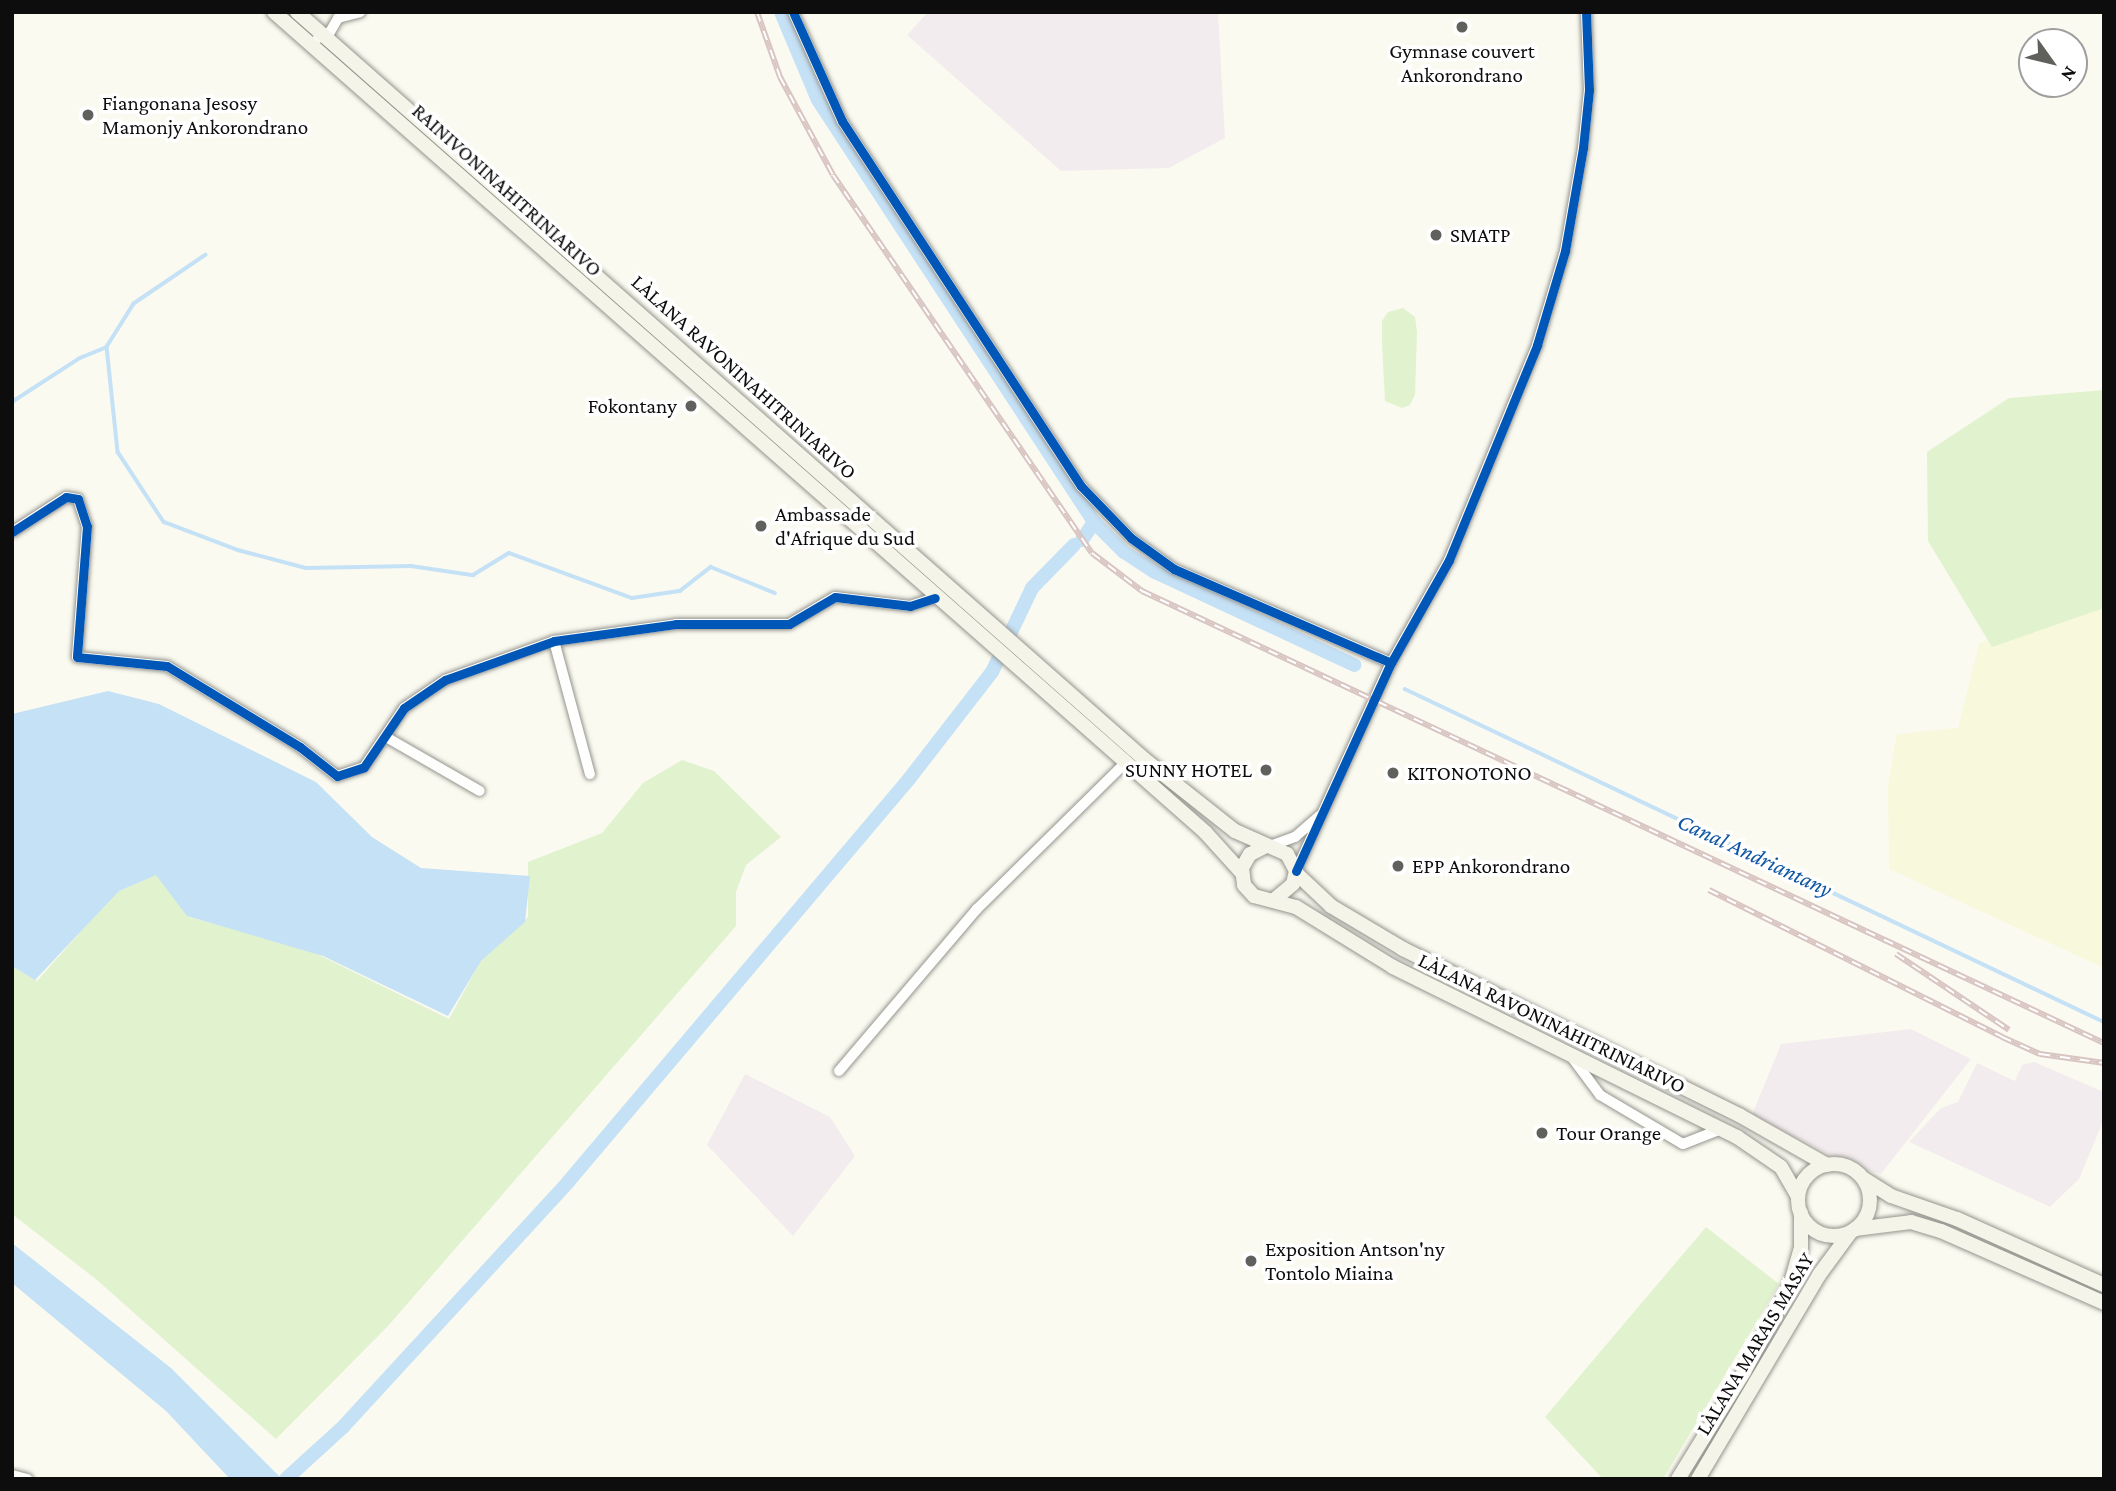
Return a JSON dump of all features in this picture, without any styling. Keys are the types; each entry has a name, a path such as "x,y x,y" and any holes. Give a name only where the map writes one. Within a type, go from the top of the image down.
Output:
{"main road":[{"name":"RAINIVONINAHITRINIARIVO","path":"274,12 994,649"},
{"name":"LÀLANA RAVONINAHITRINIARIVO","path":"297,12 1188,795 1235,831 1287,854 1296,872 1341,914 1440,969 1740,1115 1826,1165"},
{"name":"LÀLANA RAVONINAHITRINIARIVO","path":"994,649 1220,846 1242,873 1250,893 1296,907 1431,986 1721,1129 1781,1167 1798,1197"},
{"path":"1242,873 1247,858 1268,846"},
{"path":"1274,900 1288,893 1296,872"},
{"path":"2104,1286 1957,1219 1891,1196 1851,1168 1826,1165 1807,1177 1798,1197 1801,1213 1821,1234 1911,1222 1958,1237 2104,1303"},
{"path":"1853,1231 1870,1201 1864,1179"},
{"name":"LÀLANA MARAIS MASAY","path":"1678,1479 1784,1298 1799,1260 1801,1213"},
{"name":"LÀLANA MARAIS MASAY","path":"1698,1479 1822,1270 1853,1231"}],"street":[{"path":"310,44 323,33 330,32 338,18 360,12"},
{"path":"793,12 842,121 1082,486 1131,538 1174,569 1391,663"},
{"path":"1296,872 1391,663 1449,560 1547,316 1572,218 1583,148 1589,90 1586,12"},
{"path":"12,532 66,497 78,499 85,510 77,657 167,666 300,747 337,776 364,767 404,708 445,680 554,641 676,624 789,624 835,597 910,606 935,598"},
{"path":"554,641 590,774"},
{"path":"386,737 480,791"},
{"path":"839,1071 977,909 1125,763"},
{"path":"1268,846 1305,831 1324,812"},
{"path":"1568,1053 1600,1095 1683,1144 1721,1129"},
{"path":"12,1475 27,1479"}],"shaded area":[{"path":"928,12 1218,12 1225,138 1169,168 1061,171 907,35"},
{"path":"1911,1029 1971,1059 1881,1174 1854,1167 1752,1115 1781,1044"},
{"path":"2034,1062 2104,1092 2104,1119 2079,1179 2050,1207 1909,1142 1941,1108 1958,1102 1977,1063 2015,1081 2022,1065"},
{"path":"745,1074 830,1117 855,1156 793,1236 707,1145"}],"green space":[{"path":"1403,308 1415,317 1417,332 1415,395 1410,405 1402,408 1385,401 1382,321 1388,312"},
{"path":"2104,390 2104,608 1992,647 1928,541 1927,452 2009,398"},
{"path":"2104,600 2104,968 1889,869 1888,785 1897,734 1958,728 1979,643"},
{"path":"682,760 714,771 781,837 746,865 736,892 736,926 388,1326 276,1439 97,1280 12,1214 12,966 37,981 115,893 156,874 189,917 307,949 449,1019 480,962 528,917 528,862 602,833 643,783"},
{"path":"1706,1227 1779,1284 1663,1479 1603,1479 1545,1417"}],"water":[{"path":"108,691 159,704 316,782 372,837 421,868 530,876 525,922 481,961 448,1016 323,956 187,916 156,875 119,891 35,980 12,966 12,714"},
{"path":"12,1243 171,1368 282,1479 230,1479 166,1411 12,1283"}],"waterway":[{"name":"Canal Andriantany","path":"781,12 818,100 1094,522 1124,552 1155,572 1354,665"},
{"path":"206,255 134,304 107,347 118,452 164,522 238,550 306,568 411,566 473,575 509,553 632,598 680,591 711,567 775,593"},
{"path":"12,402 80,358 107,347"},
{"path":"1082,540 1094,522"},
{"path":"286,1479 343,1427 568,1182 909,779 992,672 1032,588 1074,545"},
{"name":"Canal Andriantany","path":"1405,689 2104,1022"}],"railway":[{"path":"757,12 780,77 833,175 1092,553 1142,591 2104,1043"},
{"path":"1709,890 2040,1054 2104,1063"},
{"path":"1896,954 2009,1030"}],"cycle path":[{"path":"793,12 842,121 1081,486 1131,538 1174,569 1391,663"},
{"path":"1296,871 1391,663 1449,560 1537,345 1565,251 1583,148 1589,90 1586,12"},
{"path":"12,532 66,497 78,499 87,526 77,657 167,666 300,747 337,776 364,767 404,708 445,680 554,641 676,624 789,624 835,597 910,606 935,598"}],"place":[{"name":"Gymnase couvert Ankorondrano","path":"1462,27"},
{"name":"Fiangonana Jesosy Mamonjy Ankorondrano","path":"88,115"},
{"name":"SMATP","path":"1436,235"},
{"name":"Fokontany","path":"691,406"},
{"name":"Ambassade d'Afrique du Sud","path":"761,526"},
{"name":"SUNNY HOTEL","path":"1266,770"},
{"name":"KITONOTONO","path":"1393,773"},
{"name":"EPP Ankorondrano","path":"1398,866"},
{"name":"Tour Orange","path":"1542,1133"},
{"name":"Exposition Antson'ny Tontolo Miaina","path":"1251,1261"}]}
